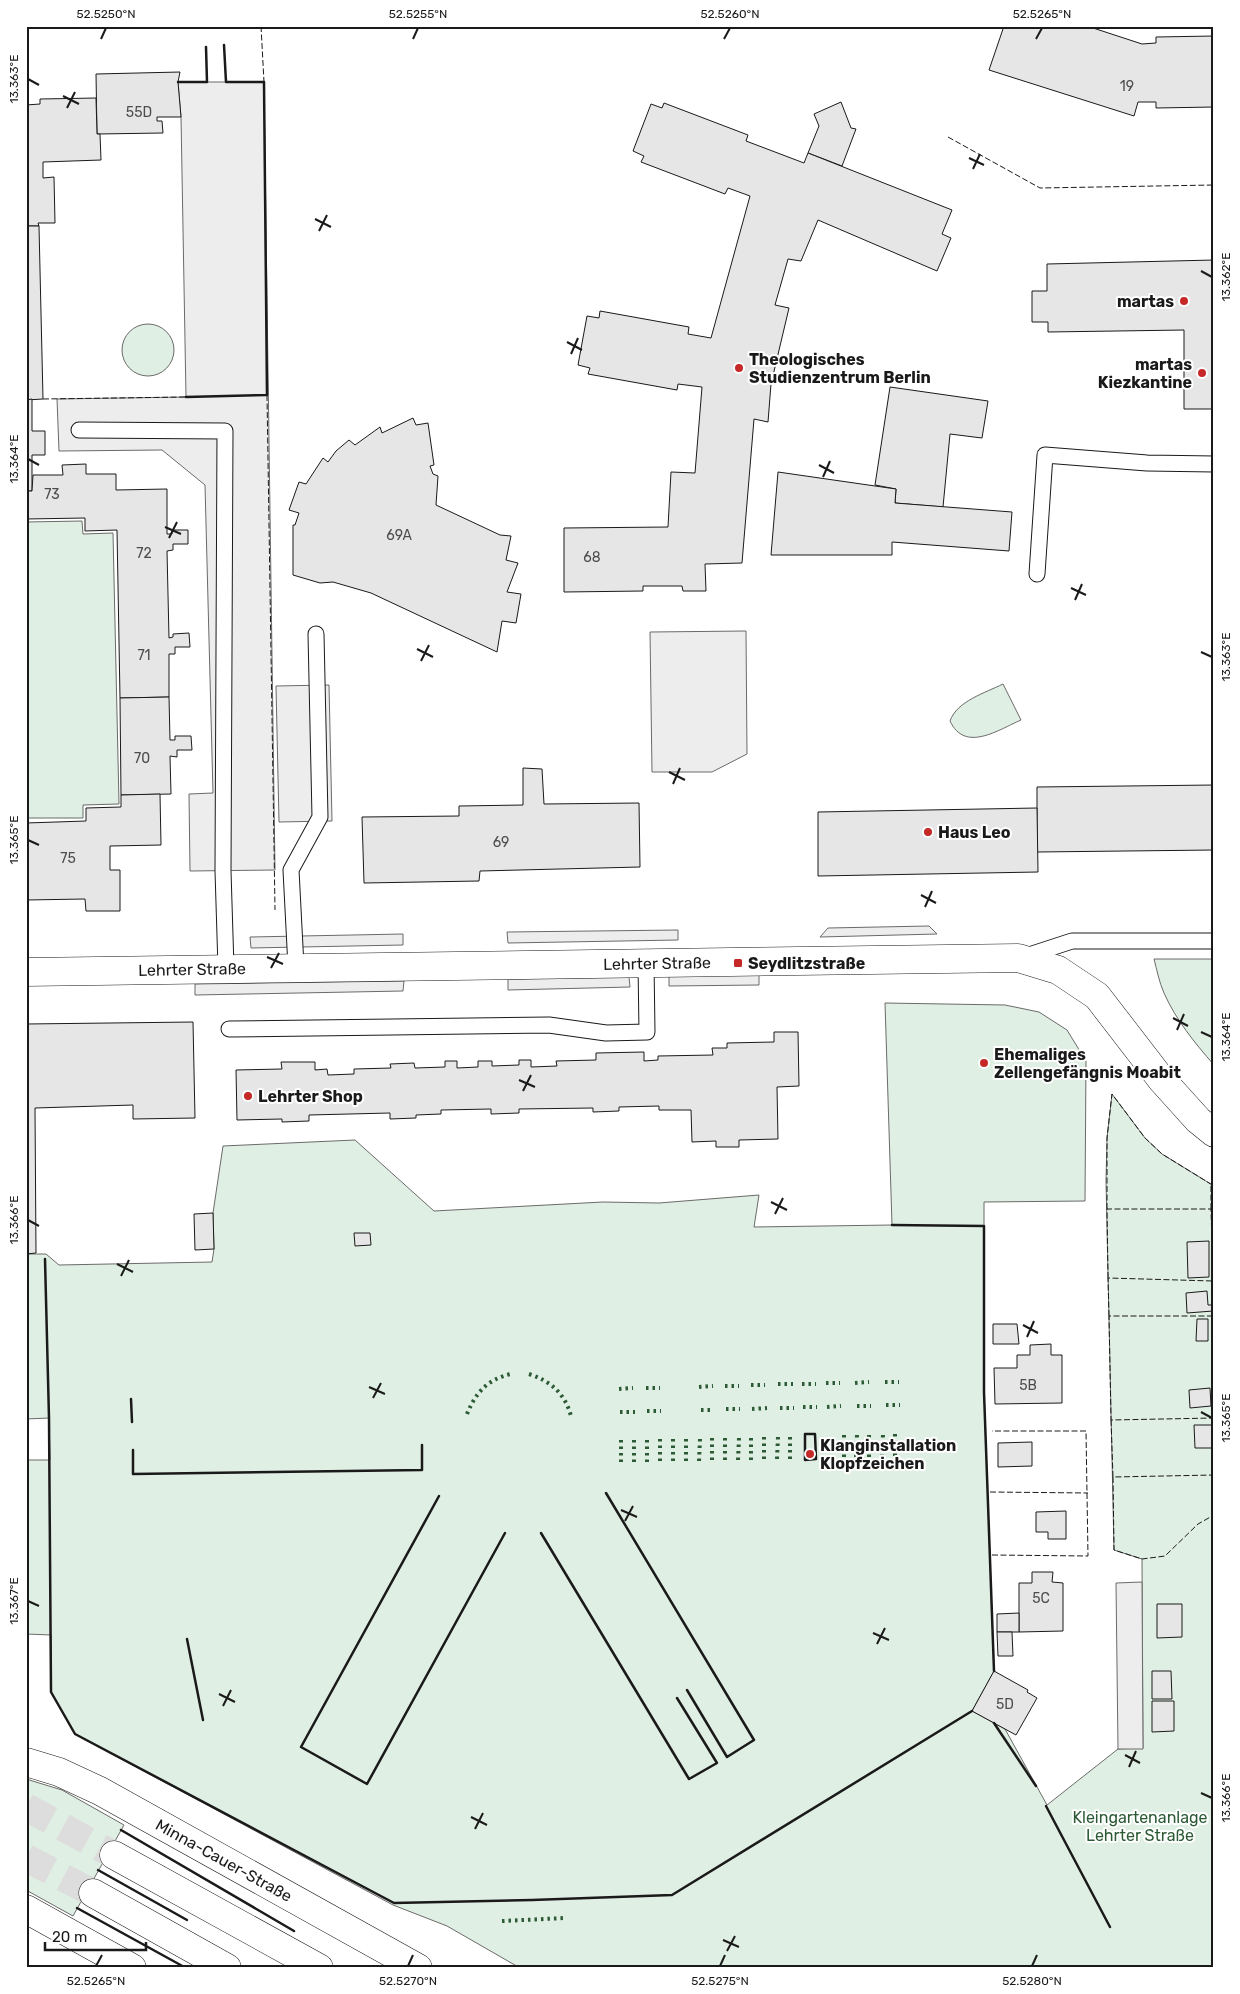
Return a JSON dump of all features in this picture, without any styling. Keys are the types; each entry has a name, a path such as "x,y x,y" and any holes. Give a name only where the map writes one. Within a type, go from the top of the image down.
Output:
{"main road":[{"name":"Lehrter Straße","path":"26,972 1018,958 1058,970 1097,996 1116,1018 1161,1079 1198,1120 1214,1133"},
{"name":"Minna-Cauer-Straße","path":"26,1762 59,1772 100,1791 418,1968"},
{"path":"114,1855 319,1968"},
{"path":"93,1894 228,1968"},
{"path":"26,1909 132,1968"}],"lane":[{"path":"79,430 225,431 223,871 226,968"},
{"path":"1037,574 1045,455 1148,463 1214,464"},
{"path":"296,967 291,870 320,817 316,634"},
{"path":"1018,958 1072,941 1214,941"},
{"path":"229,1029 549,1025 606,1033 647,1032 646,963"}],"green space":[{"path":"148,324 158,326 166,332 172,340 174,350 172,360 166,368 158,374 148,376 138,374 130,368 124,360 122,350 124,340 130,332 138,326"},
{"path":"82,521 83,534 113,533 119,804 83,805 83,818 26,818 26,522"},
{"path":"1003,684 1021,720 982,736 964,736 956,731 950,721 959,708 972,698"},
{"path":"1154,959 1214,959 1214,1065 1174,1012 1162,989"},
{"name":"Kleingartenanlage Lehrter Straße","path":"885,1003 1005,1005 1039,1012 1067,1030 1086,1061 1085,1201 984,1202 984,1392 994,1671 972,1711 1005,1729 1047,1805 1118,1749 1143,1748 1142,1559 1114,1550 1106,1181 1107,1138 1112,1094 1145,1138 1162,1154 1214,1186 1214,1968 520,1968 447,1926 393,1905 75,1734 51,1692 51,1635 26,1634 26,1460 50,1460 49,1418 26,1419 26,1254 46,1254 59,1265 212,1262 214,1249 213,1213 223,1146 355,1140 434,1211 603,1202 659,1203 759,1195 754,1227 892,1225"},
{"path":"26,1779 62,1790 124,1825 73,1916 26,1890"}],"shaded area":[{"path":"178,82 264,82 275,870 190,871 189,794 213,793 205,485 162,450 59,451 57,399 186,397 181,117"},
{"path":"746,631 747,754 712,772 652,772 650,632"},
{"path":"329,685 332,821 279,822 276,686"},
{"path":"929,926 937,934 820,937 828,928"},
{"path":"678,930 678,940 508,943 507,932"},
{"path":"403,934 403,945 251,948 250,937"},
{"path":"759,975 759,985 669,986 669,976"},
{"path":"629,977 630,987 508,990 508,979"},
{"path":"404,981 403,991 195,995 195,984"},
{"path":"1142,1582 1143,1749 1118,1749 1116,1583"}],"building":[{"path":"1004,26 1087,26 1142,44 1156,43 1156,37 1214,36 1214,107 1156,108 1156,102 1138,102 1134,116 989,70"},
{"path":"180,72 178,82 181,117 157,117 157,121 162,121 163,133 97,134 96,74"},
{"path":"96,98 97,134 100,134 101,160 43,162 43,178 54,177 55,223 38,223 39,226 26,226 26,105 40,104 40,99"},
{"path":"841,102 851,128 856,129 842,166 808,153 819,126 814,114"},
{"path":"664,103 748,135 746,141 804,163 808,153 952,210 942,234 951,238 937,271 818,220 801,261 788,259 775,305 789,308 771,384 768,422 754,419 742,563 705,564 706,591 683,591 682,586 643,586 643,591 564,592 564,528 668,527 671,472 695,473 702,387 678,384 677,390 588,374 590,368 578,365 587,316 599,318 600,311 689,327 688,334 711,338 750,196 728,188 725,194 641,162 644,156 633,151 651,104 662,108"},
{"path":"26,226 39,226 43,399 26,400"},
{"path":"1214,260 1214,409 1184,409 1184,330 1048,332 1048,322 1032,322 1032,291 1047,291 1047,264"},
{"path":"890,387 988,401 982,438 950,434 943,507 895,503 896,489 875,485"},
{"path":"32,399 32,431 45,431 45,455 32,455 32,491 26,491 26,400"},
{"path":"413,418 416,425 428,423 434,465 430,466 433,474 438,476 436,505 500,535 511,536 506,560 518,563 507,592 521,594 516,623 502,621 497,652 371,593 333,582 320,583 293,575 293,525 295,525 299,513 289,510 299,482 306,484 323,458 328,462 336,451 349,440 355,445 380,427 382,433"},
{"path":"86,464 86,474 116,474 116,490 167,489 167,534 172,534 172,530 188,530 188,544 173,544 173,550 167,551 169,638 173,637 173,634 189,633 190,647 175,647 175,654 169,654 169,697 120,698 117,530 85,531 85,518 26,519 26,491 32,491 33,475 63,475 62,465"},
{"path":"778,472 896,489 895,503 1012,512 1009,551 892,542 892,555 771,555"},
{"path":"169,697 170,740 175,740 175,736 191,736 192,750 177,750 177,757 170,756 171,794 121,795 120,698"},
{"path":"523,768 542,769 544,804 639,803 640,867 480,871 479,881 364,883 362,817 459,816 459,806 523,805"},
{"path":"1214,785 1214,850 1037,852 1037,787"},
{"path":"160,794 161,845 110,846 110,870 120,870 120,911 86,911 85,899 26,900 26,823 86,821 86,808 121,807 121,795"},
{"name":"Haus Leo","path":"1037,808 1038,872 818,876 818,812"},
{"path":"193,1022 195,1118 133,1119 133,1105 35,1108 36,1253 26,1254 26,1024"},
{"path":"774,1032 798,1032 799,1086 777,1087 778,1139 739,1140 739,1147 716,1147 716,1141 692,1142 691,1110 659,1110 659,1106 619,1107 619,1111 593,1112 593,1108 519,1109 519,1113 491,1114 491,1109 441,1110 441,1114 416,1115 416,1118 390,1119 390,1113 309,1115 309,1121 282,1122 282,1119 237,1120 236,1070 282,1069 281,1062 315,1062 315,1070 327,1069 328,1075 354,1074 354,1069 391,1068 390,1064 414,1063 415,1068 445,1067 445,1061 457,1061 457,1068 478,1067 478,1061 492,1061 492,1066 519,1065 519,1060 531,1060 531,1067 557,1066 556,1061 596,1060 596,1053 644,1052 644,1061 658,1060 658,1056 713,1055 712,1048 727,1048 727,1043 774,1042"},
{"path":"213,1213 214,1249 195,1250 194,1214"},
{"path":"354,1233 370,1233 371,1245 355,1246"},
{"path":"1209,1241 1209,1277 1188,1278 1187,1242"},
{"path":"1207,1291 1208,1305 1213,1305 1213,1311 1187,1313 1186,1293"},
{"path":"1197,1319 1208,1319 1208,1341 1196,1341"},
{"path":"993,1324 1017,1324 1019,1344 993,1344"},
{"path":"1051,1344 1051,1355 1062,1355 1062,1403 995,1404 994,1368 1017,1368 1017,1355 1030,1355 1030,1345"},
{"path":"1210,1388 1211,1406 1190,1408 1189,1390"},
{"path":"1194,1425 1212,1425 1213,1448 1195,1448"},
{"path":"1032,1442 1032,1466 998,1467 998,1443"},
{"path":"1066,1511 1066,1539 1048,1539 1048,1532 1036,1532 1036,1512"},
{"path":"1032,1572 1053,1572 1052,1582 1063,1583 1063,1631 1019,1632 1019,1583 1032,1583"},
{"path":"1157,1604 1182,1604 1182,1637 1157,1638"},
{"path":"1019,1613 1019,1632 997,1632 997,1614"},
{"path":"997,1632 1012,1632 1013,1656 998,1656"},
{"path":"994,1671 1028,1690 1027,1692 1037,1698 1016,1735 972,1711"},
{"path":"1152,1671 1171,1671 1172,1699 1152,1699"},
{"path":"1152,1701 1174,1701 1174,1731 1152,1732"}],"tunnel":[{"path":"26,1807 114,1855"},
{"path":"26,1858 93,1893"}],"hedge":[{"path":"467,1414 474,1399 489,1383 511,1374"},
{"path":"529,1374 544,1380 556,1389 565,1401 571,1416"},
{"path":"855,1383 869,1382"},
{"path":"885,1382 899,1382"},
{"path":"826,1383 840,1383"},
{"path":"778,1384 793,1384"},
{"path":"802,1384 816,1384"},
{"path":"751,1385 765,1385"},
{"path":"699,1387 713,1386"},
{"path":"725,1386 739,1386"},
{"path":"619,1389 633,1388"},
{"path":"646,1388 660,1388"},
{"path":"886,1405 900,1405"},
{"path":"827,1407 841,1406"},
{"path":"857,1406 871,1406"},
{"path":"803,1407 817,1407"},
{"path":"752,1409 767,1408"},
{"path":"780,1408 794,1408"},
{"path":"726,1409 740,1409"},
{"path":"701,1410 714,1410"},
{"path":"647,1411 661,1411"},
{"path":"620,1412 635,1412"},
{"path":"882,1457 883,1434"},
{"path":"895,1434 895,1456"},
{"path":"844,1435 844,1457"},
{"path":"856,1457 857,1435"},
{"path":"869,1435 869,1457"},
{"path":"751,1437 751,1460"},
{"path":"764,1437 764,1459"},
{"path":"777,1459 778,1437"},
{"path":"790,1437 790,1459"},
{"path":"712,1438 712,1460"},
{"path":"725,1438 725,1460"},
{"path":"738,1460 739,1438"},
{"path":"660,1439 660,1462"},
{"path":"673,1439 673,1461"},
{"path":"686,1439 686,1461"},
{"path":"699,1461 700,1439"},
{"path":"621,1440 621,1463"},
{"path":"634,1440 634,1462"},
{"path":"647,1440 647,1462"},
{"path":"502,1921 565,1918"}],"fence":[{"path":"261,26 264,82"},
{"path":"948,137 1040,188 1214,185"},
{"path":"267,395 275,910"},
{"path":"43,399 186,397"},
{"path":"1107,1209 1107,1138 1112,1094 1145,1138 1162,1154 1214,1186"},
{"path":"1211,1185 1211,1209"},
{"path":"1108,1278 1107,1209 1211,1209 1213,1281"},
{"path":"1109,1316 1108,1278 1213,1281 1214,1360"},
{"path":"1213,1316 1109,1316 1111,1420 1214,1418"},
{"path":"1111,1420 1113,1477 1214,1475"},
{"path":"992,1431 1086,1431 1088,1556 992,1555"},
{"path":"1113,1477 1114,1550 1142,1559 1165,1556 1198,1524 1214,1515"},
{"path":"990,1492 1088,1493"}],"wall":[{"path":"186,397 267,395 264,82 226,82 224,45"},
{"path":"178,82 207,82 206,47"},
{"path":"892,1225 984,1226 984,1392 994,1671"},
{"path":"45,1259 49,1418 51,1692 75,1734 394,1903 672,1895 972,1711"},
{"path":"131,1399 132,1422"},
{"path":"805,1434 815,1434 816,1459 805,1460 805,1434"},
{"path":"133,1450 133,1474 422,1470 422,1445"},
{"path":"606,1493 754,1740 727,1757 687,1690"},
{"path":"439,1496 301,1747 367,1784 505,1533"},
{"path":"541,1533 689,1779 717,1763 677,1698"},
{"path":"187,1639 203,1720"},
{"path":"994,1723 1036,1786"},
{"path":"1046,1806 1110,1927"},
{"path":"121,1830 294,1931"},
{"path":"98,1870 187,1920"},
{"path":"77,1908 186,1968"}],"place":[{"name":"martas","path":"1184,301"},
{"name":"Theologisches Studienzentrum Berlin","path":"739,368"},
{"name":"martas Kiezkantine","path":"1202,373"},
{"name":"Haus Leo","path":"928,832"},
{"name":"Seydlitzstraße","path":"738,963"},
{"name":"Ehemaliges Zellengefängnis Moabit","path":"984,1063"},
{"name":"Lehrter Shop","path":"248,1096"},
{"name":"Klanginstallation Klopfzeichen","path":"810,1454"}]}
